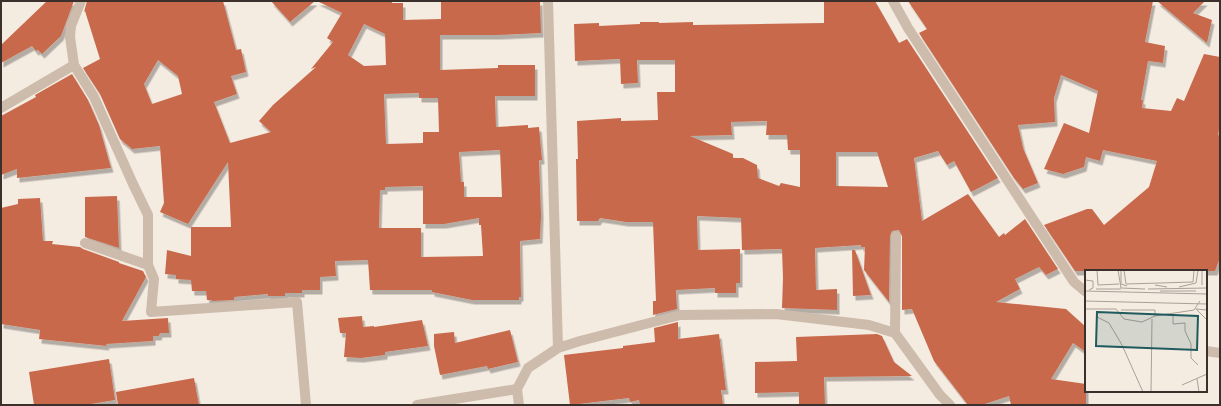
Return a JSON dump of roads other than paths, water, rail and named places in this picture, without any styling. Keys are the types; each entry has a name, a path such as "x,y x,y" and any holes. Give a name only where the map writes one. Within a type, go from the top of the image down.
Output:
{"street":[{"path":"81,1 71,26 70,37 74,64 94,97 148,215 148,265 154,279 151,312 297,302 306,405"},
{"path":"548,1 558,348"},
{"path":"894,1 908,28 1070,276 1074,282 1085,291"},
{"path":"1,108 74,64"},
{"path":"895,333 896,236"},
{"path":"85,243 148,265"},
{"path":"519,405 517,389 528,368 558,348 680,315 776,314 870,325 895,333 940,395 950,405"},
{"path":"1207,351 1220,353"},
{"path":"417,405 517,389"}]}
